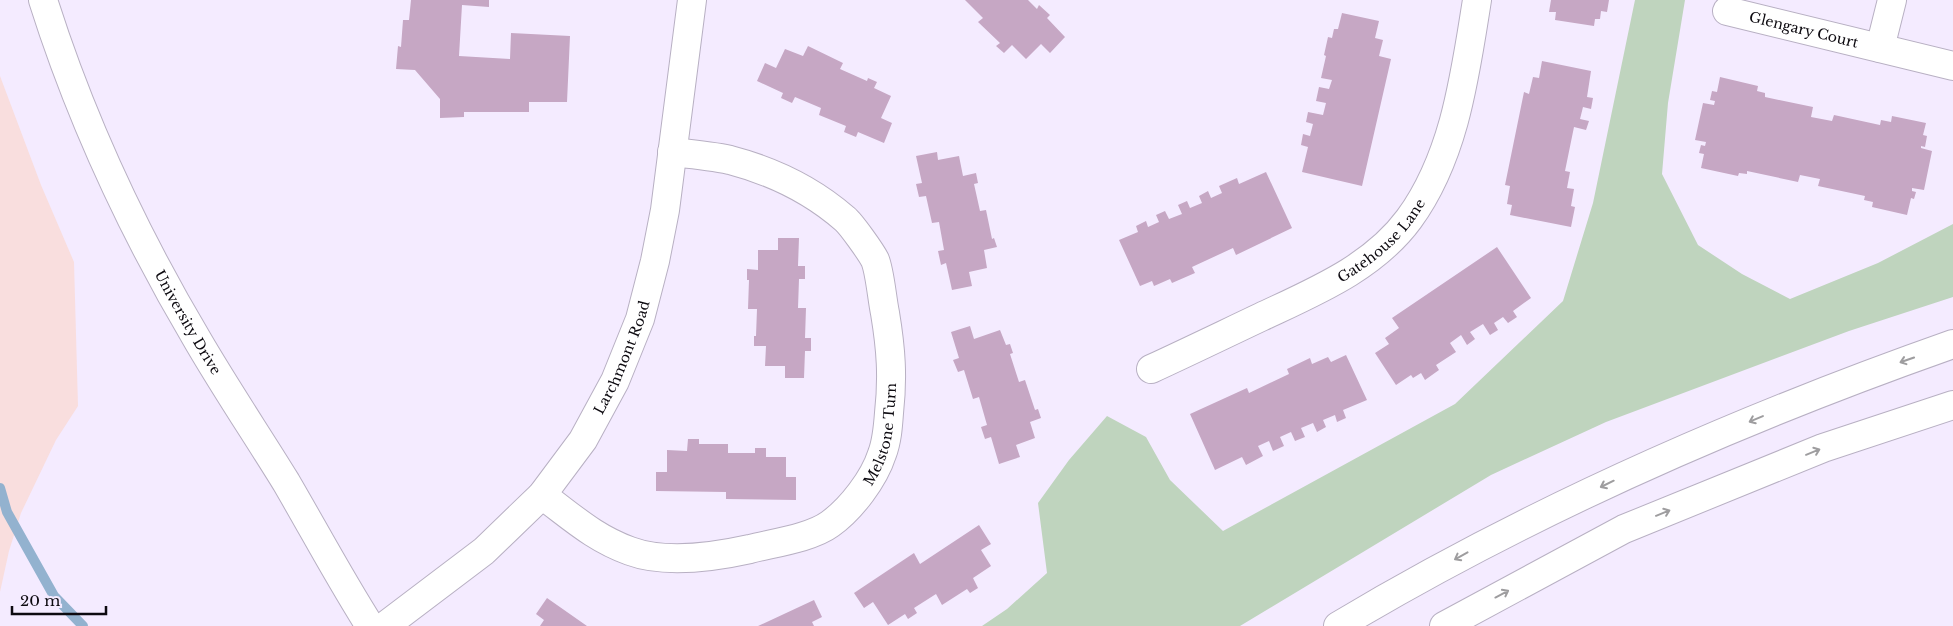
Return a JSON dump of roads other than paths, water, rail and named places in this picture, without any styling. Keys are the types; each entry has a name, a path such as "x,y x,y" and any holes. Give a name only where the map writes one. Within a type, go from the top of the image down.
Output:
{"main road":[{"name":"University Drive","path":"44,0 91,129 139,234 197,340 286,482 335,570 370,626"},
{"name":"Larchmont Road","path":"384,626 484,551 542,495 583,440 615,381 640,319 655,261 663,218 692,0"},
{"name":"Gatehouse Lane","path":"1151,369 1327,286 1361,264 1387,243 1408,220 1428,188 1446,146 1457,112 1477,0"},
{"path":"1880,48 1892,0"},
{"name":"Glengary Court","path":"1728,11 1953,66"},
{"name":"Melstone Turn","path":"542,495 580,526 607,541 631,551 654,557 682,558 737,552 797,538 829,525 854,502 882,455 887,433 892,363 875,260 847,220 806,191 778,176 730,160 672,152"},
{"path":"1338,626 1381,600 1496,538 1620,478 1774,411 1868,374 1953,344"},
{"path":"1444,626 1624,529 1823,448 1953,405"}],"waterway":[{"path":"0,488 7,512 54,596 83,626"}]}
